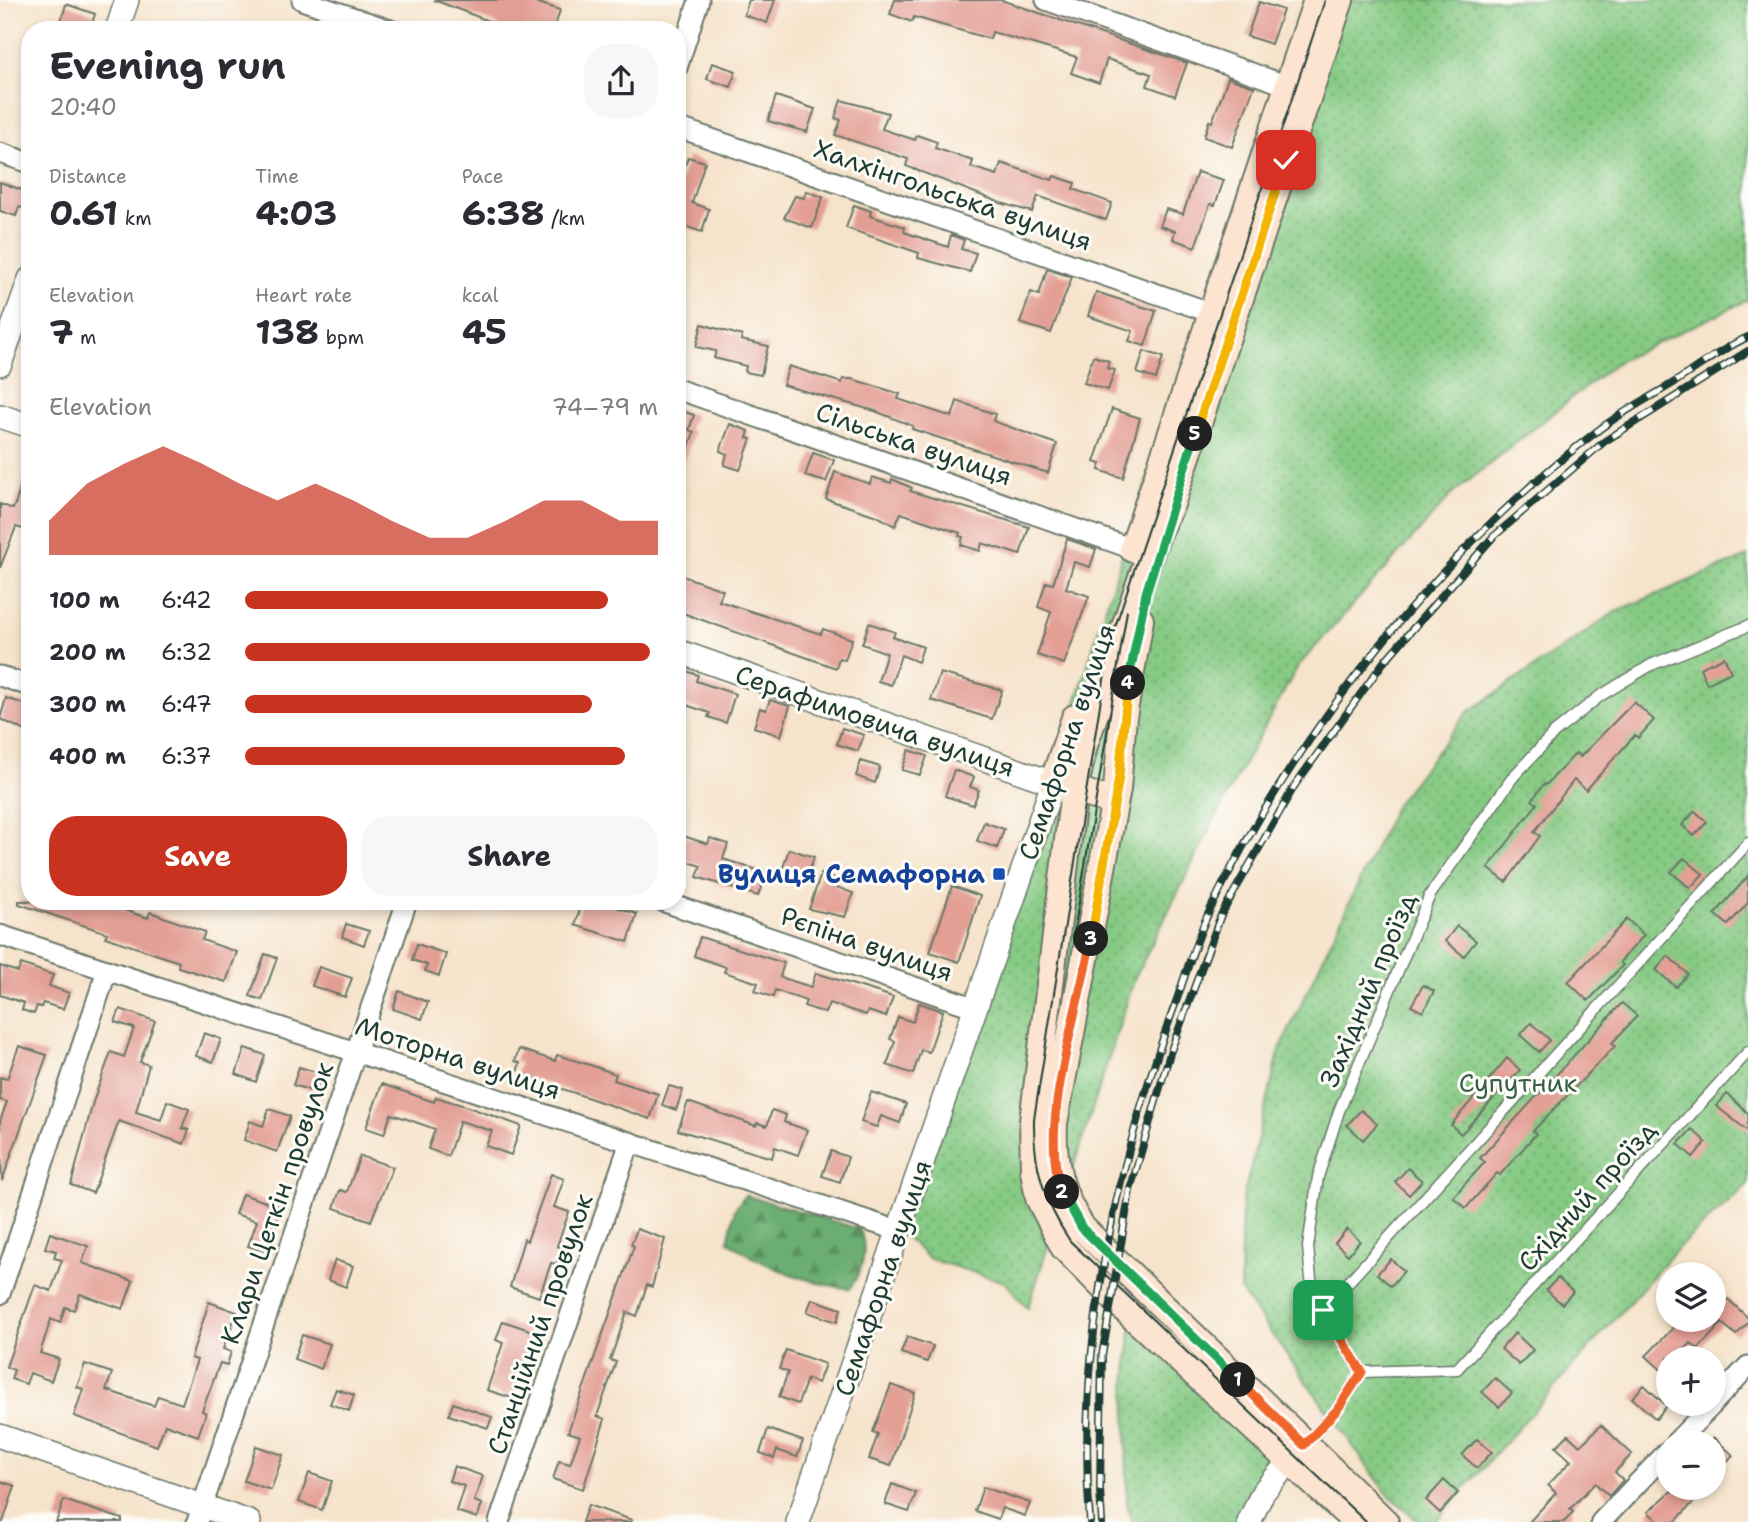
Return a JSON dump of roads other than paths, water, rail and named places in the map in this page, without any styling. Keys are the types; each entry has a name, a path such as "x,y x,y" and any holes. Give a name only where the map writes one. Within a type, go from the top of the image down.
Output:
{"main road":[{"name":"Семафорна вулиця","path":"1064,787 1133,549 1317,0"},
{"name":"Семафорна вулиця","path":"1064,787 1084,745 1159,528 1171,504 1340,0"},
{"name":"Семафорна вулиця","path":"1171,504 1166,531 1146,593 1135,649 1114,802 1089,948 1054,1123 1054,1167 1061,1190 1082,1228 1297,1453"},
{"name":"Серафимовича вулиця","path":"1064,787 1114,802"},
{"path":"1064,787 1033,1121 1034,1171 1039,1198 1065,1247 1126,1310 1297,1453 1385,1522"},
{"path":"1297,1453 1356,1522"}],"street":[{"path":"120,21 127,0"},
{"path":"302,0 364,21"},
{"path":"686,40 699,0"},
{"path":"1046,0 1288,86"},
{"name":"Халхінгольська вулиця","path":"686,130 1212,313"},
{"path":"0,153 21,160"},
{"path":"0,364 21,304"},
{"name":"Сільська вулиця","path":"686,392 1133,549"},
{"path":"0,416 21,423"},
{"name":"Серафимовича вулиця","path":"686,654 1064,787"},
{"path":"0,676 21,683"},
{"name":"Семафорна вулиця","path":"798,1522 976,1009 1064,787"},
{"name":"Рєпіна вулиця","path":"686,909 976,1009"},
{"name":"Клари Цеткін провулок","path":"200,1514 404,910"},
{"name":"Моторна вулиця","path":"0,935 899,1231"},
{"path":"0,1294 107,970"},
{"name":"Станційний провулок","path":"499,1522 630,1142"},
{"path":"1726,1389 1748,1366"},
{"path":"1687,1430 1701,1416"},
{"path":"0,1436 200,1514 249,1522"},
{"path":"1249,1522 1263,1492 1297,1453"},
{"path":"1601,1522 1656,1464"}],"lane":[{"name":"Західний проїзд","path":"1362,1372 1323,1310 1311,1279 1308,1247 1318,1177 1339,1111 1430,895 1513,777 1554,733 1600,696 1651,665 1748,626"},
{"path":"1323,1310 1748,843"},
{"name":"Східний проїзд","path":"1362,1372 1457,1369 1748,1052"},
{"path":"1297,1453 1337,1410 1362,1372"}],"tram line":[{"path":"1325,0 1110,642 1034,1119 1034,1136 1042,1183 1053,1212 1070,1241 1366,1522"},
{"path":"1074,932 1127,611"}],"railway":[{"path":"1090,1522 1087,1456 1089,1390 1095,1324 1118,1193 1154,1064 1196,943 1246,842 1329,711 1428,588 1482,532 1538,479 1605,425 1748,337"},
{"path":"1102,1522 1102,1356 1130,1190 1170,1053 1221,915 1295,785 1383,663 1493,537 1605,441 1748,351"}],"place":[{"name":"Вулиця Семафорна","path":"999,874"}],"park label":[{"name":"Супутник","path":"1518,1083"}]}
